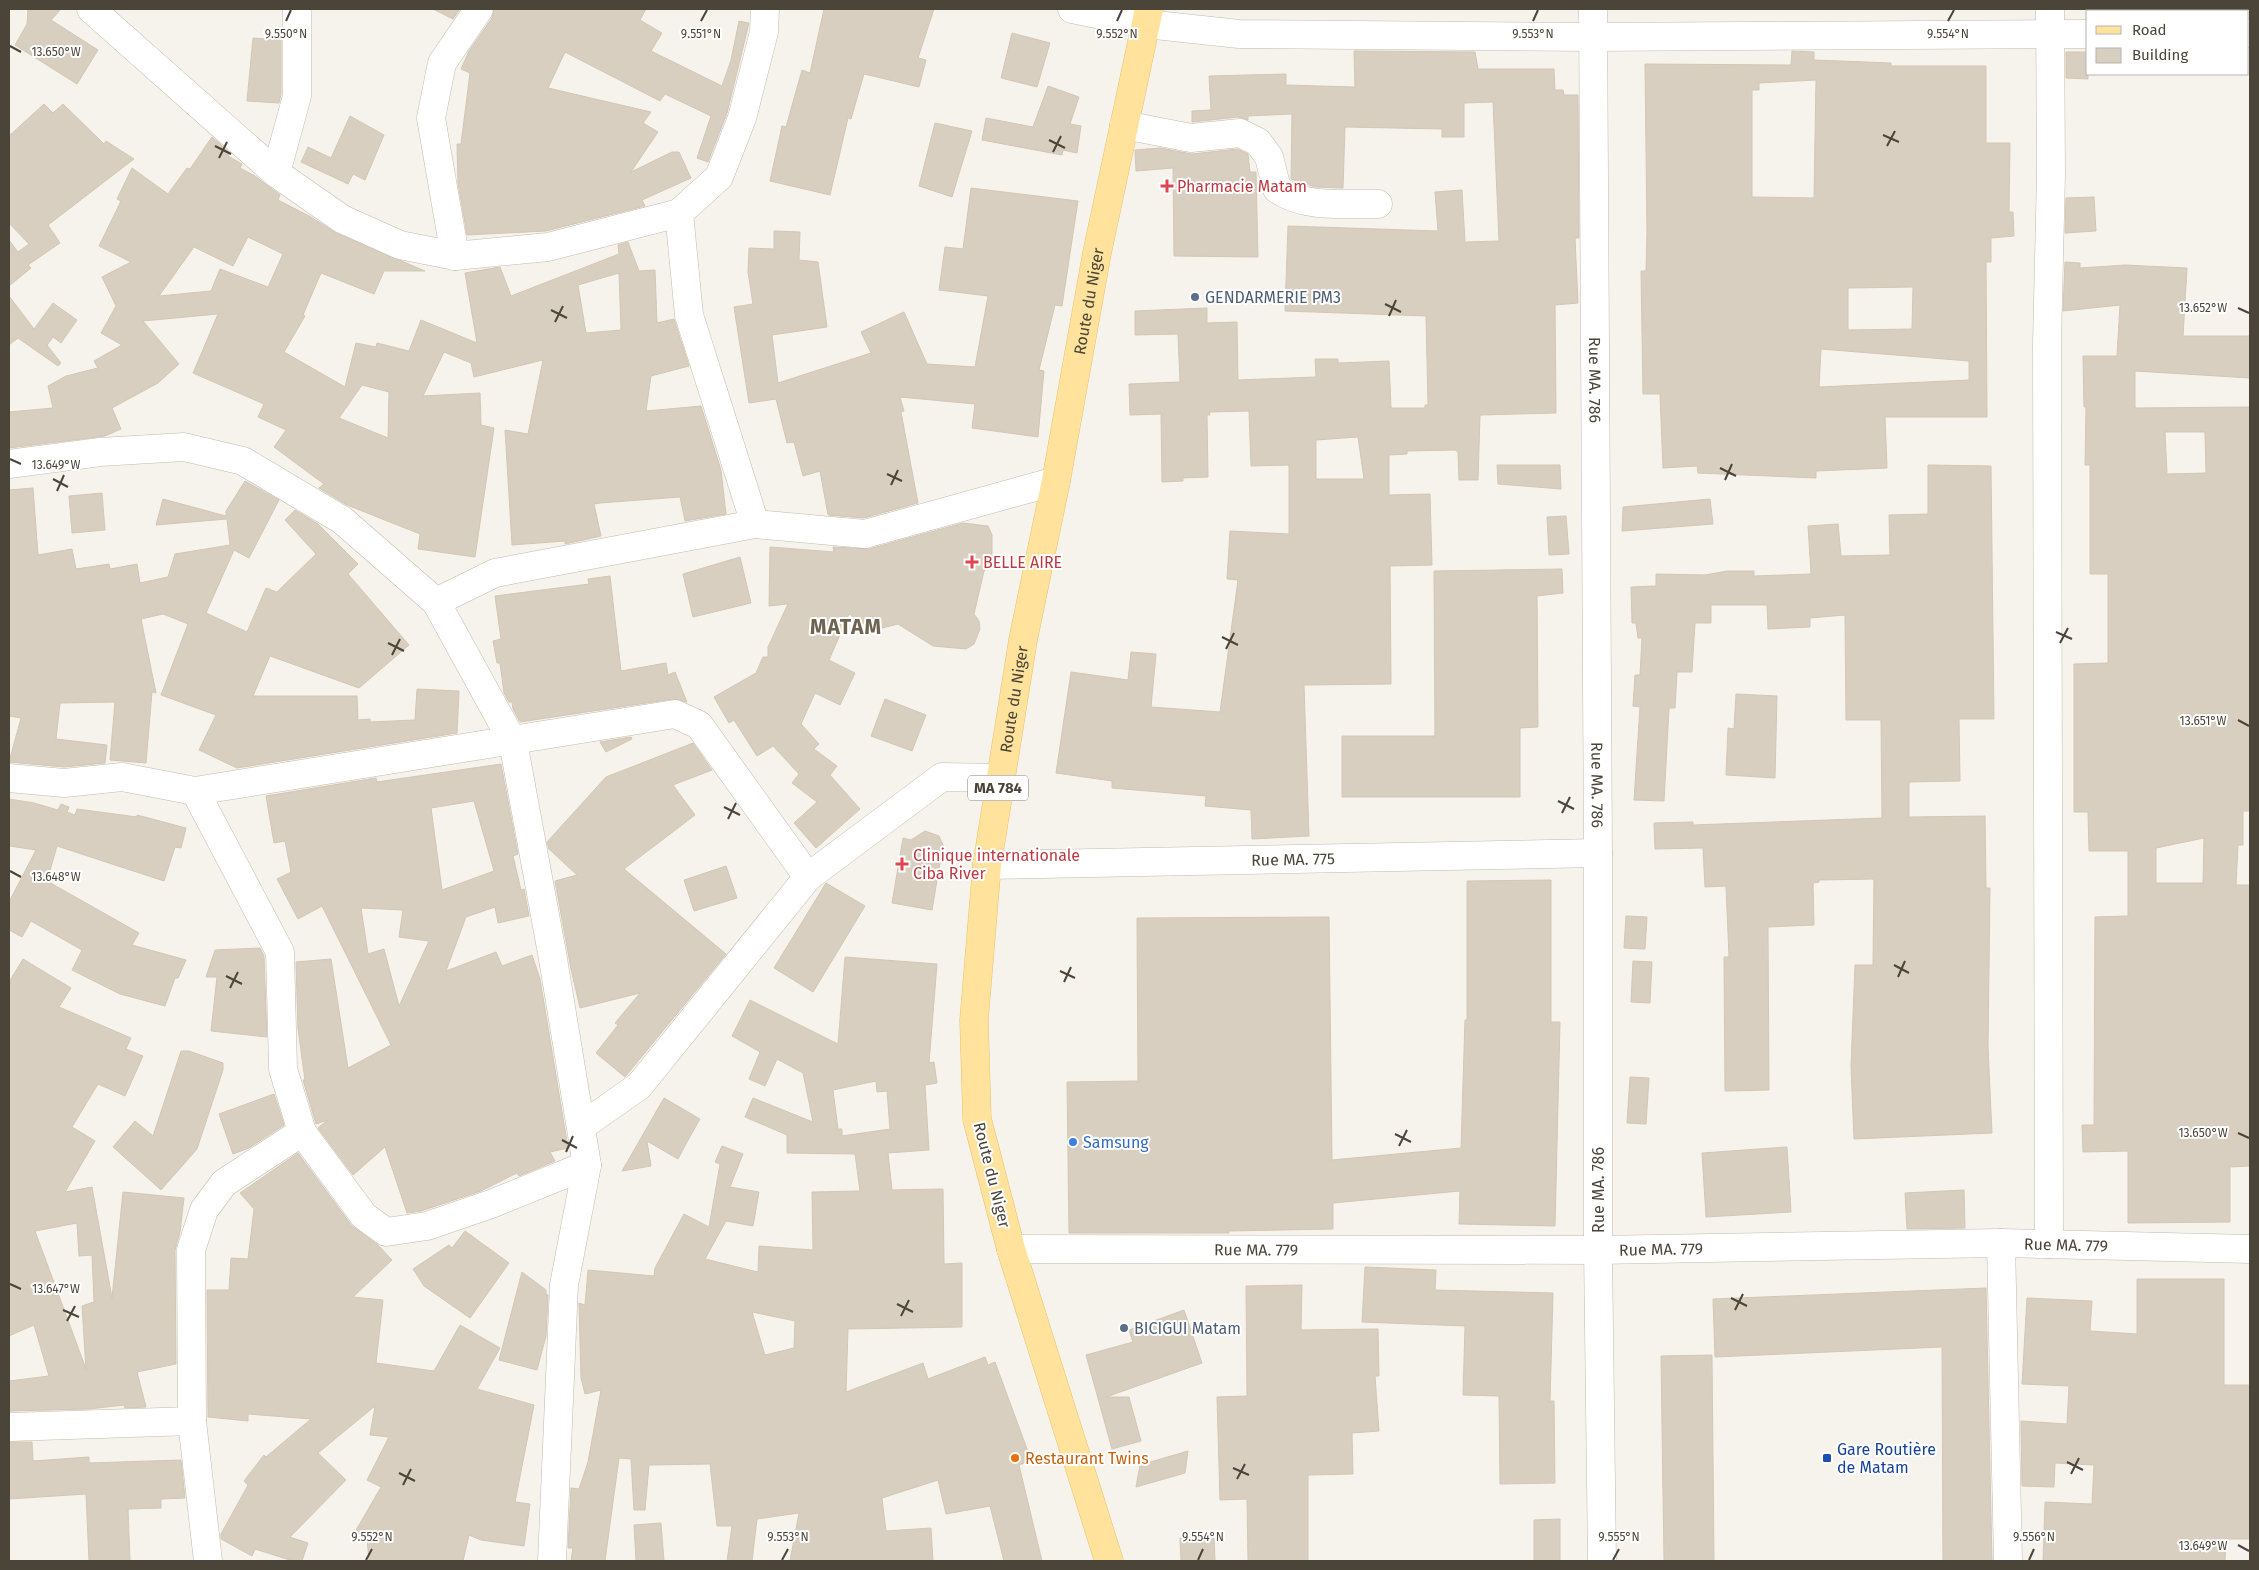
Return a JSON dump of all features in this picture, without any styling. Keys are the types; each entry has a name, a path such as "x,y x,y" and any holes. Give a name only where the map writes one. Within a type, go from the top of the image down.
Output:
{"main road":[{"name":"Route du Niger","path":"1109,1561 1011,1249 977,1119 974,1020 987,865 1023,640 1056,481 1097,253 1147,16"}],"street":[{"path":"92,9 276,173 342,219 400,245 455,256 548,247 679,213 719,177 742,118 764,32 765,9"},
{"path":"276,173 297,96 297,9"},
{"path":"455,256 431,118 442,63 479,9"},
{"path":"1072,9 1147,16 1238,34 1592,36 2050,21 2086,33"},
{"name":"Rue MA. 786","path":"1593,9 1598,853 1598,1250 1602,1561"},
{"path":"2049,1244 2047,344 2050,21"},
{"path":"1124,125 1191,138 1240,133 1258,142 1269,157 1277,190 1288,196 1301,202 1378,204"},
{"path":"679,213 689,315 755,524"},
{"path":"9,464 100,452 184,447 243,461 342,520 436,602 512,742 582,1126 587,1165 564,1285 552,1561"},
{"path":"436,602 495,573 755,524 866,534 1056,481"},
{"path":"9,778 64,783 122,777 195,791 512,742 675,714 699,725 808,877"},
{"path":"582,1126 639,1086 808,877 942,777 1000,778"},
{"path":"195,791 280,952 283,1069 302,1132 364,1216 386,1232 427,1226 491,1204 587,1165"},
{"name":"Rue MA. 775","path":"987,865 1598,853"},
{"path":"208,1561 192,1421 191,1250 204,1210 224,1182 302,1132"},
{"path":"2002,1243 2008,1561"},
{"name":"Rue MA. 779","path":"1011,1249 1598,1250 2002,1243 2250,1249"},
{"path":"9,1427 192,1421"}],"building":[{"path":"28,9 61,9 51,20 98,50 77,84 15,45 27,24"},
{"path":"433,9 460,9 453,19"},
{"path":"494,9 646,9 640,20 662,33 651,51 722,86 731,60 739,21 749,23 727,113 708,162 697,158 711,116 665,94 660,101 565,52 548,88 651,112 643,123 658,132 631,172 672,152 679,152 691,178 642,200 645,206 546,231 467,235 458,183 457,144 461,144 470,73 461,69 469,51 492,18"},
{"path":"824,9 934,9 918,58 926,60 919,87 864,74 851,119 848,118 830,195 770,181 782,126 786,127 802,70 810,73"},
{"path":"1012,33 1050,43 1037,87 1001,78"},
{"path":"253,38 281,40 281,94 279,103 247,101"},
{"path":"1354,51 1475,52 1478,69 1554,69 1555,90 1563,90 1564,95 1578,95 1579,238 1575,238 1578,303 1555,305 1556,413 1480,415 1478,480 1459,480 1458,452 1455,450 1407,451 1407,454 1389,455 1389,495 1430,494 1432,565 1390,566 1391,684 1304,685 1309,836 1252,839 1251,810 1205,806 1206,796 1112,788 1112,781 1056,773 1071,672 1128,680 1131,652 1156,654 1151,707 1220,712 1238,580 1227,579 1230,531 1289,534 1289,465 1251,466 1249,411 1209,412 1210,415 1207,415 1208,477 1183,478 1183,481 1162,482 1161,414 1130,415 1129,384 1180,382 1178,334 1135,335 1135,311 1207,308 1207,323 1237,322 1238,380 1316,377 1315,359 1338,359 1338,363 1389,361 1391,408 1425,408 1425,405 1428,405 1426,316 1285,311 1288,226 1438,231 1435,192 1462,190 1465,242 1499,241 1493,102 1464,103 1464,137 1442,137 1442,129 1345,127 1343,188 1315,187 1291,179 1292,114 1248,116 1248,120 1238,117 1192,122 1192,111 1211,110 1209,76 1286,74 1286,85 1355,87","holes":["1358,437 1364,479 1316,479 1316,440"]},
{"path":"1792,51 1814,52 1814,60 1891,63 1891,66 1986,66 1986,143 2010,143 2009,212 2013,212 2014,236 1991,238 1991,262 1986,262 1987,417 1885,417 1887,468 1816,471 1816,478 1698,473 1697,466 1663,468 1660,394 1643,394 1641,271 1646,271 1647,232 1645,64 1791,65","holes":["1816,80 1814,198 1752,197 1752,90 1759,90 1759,83","1913,287 1912,329 1848,330 1848,288","1821,349 1969,361 1969,380 1819,387"]},
{"path":"2066,52 2086,52 2086,75 2088,75 2088,79 2066,78"},
{"path":"1048,86 1079,97 1070,124 1081,126 1077,153 1063,150 1062,155 982,140 986,118 1033,127"},
{"path":"44,104 53,113 63,104 104,144 106,141 134,159 48,225 60,243 28,265 31,268 9,286 9,240 18,252 29,244 9,223 9,136"},
{"path":"350,116 384,135 365,180 353,174 348,184 301,162 308,147 331,158"},
{"path":"935,123 972,131 952,197 919,186"},
{"path":"212,137 230,153 228,156 242,164 240,168 255,176 280,195 278,200 311,217 336,233 425,271 384,271 374,294 321,273 303,315 305,316 284,352 345,387 356,343 376,347 377,343 409,351 421,320 477,343 465,273 500,267 511,296 619,254 618,245 628,242 639,271 655,270 657,323 674,319 689,366 651,376 646,411 701,406 721,470 726,514 685,521 680,497 600,503 594,504 601,536 565,544 565,541 512,545 505,430 528,434 543,360 474,377 471,363 444,352 423,396 480,393 481,425 494,428 475,557 418,549 420,534 347,505 319,488 324,484 274,447 286,430 258,417 264,404 193,373 218,314 143,321 179,364 158,383 112,408 121,429 105,436 9,448 9,412 53,408 48,386 66,376 98,368 94,361 122,345 101,333 116,306 102,277 131,262 99,246 121,201 117,199 132,168 168,194 187,168 190,169","holes":["248,237 283,254 268,287 220,269 211,291 159,296 194,247 233,266","619,273 621,330 586,333 578,285","362,385 389,392 388,438 339,418"]},
{"path":"1160,148 1192,154 1237,149 1248,154 1250,172 1256,172 1258,257 1174,256 1173,168 1136,171 1135,150"},
{"path":"971,188 1078,201 1062,306 1055,305 1039,370 1044,371 1038,437 972,428 975,404 900,397 904,411 901,412 918,503 864,518 828,515 820,471 803,476 794,442 787,443 776,399 749,403 734,307 753,304 748,272 749,248 774,249 774,231 800,232 799,260 818,262 827,327 772,335 778,383 871,353 861,332 904,312 927,364 975,367 988,296 939,290 945,247 963,249"},
{"path":"2094,197 2096,231 2065,233 2066,198"},
{"path":"2065,262 2080,263 2080,268 2125,265 2187,268 2183,336 2250,336 2250,378 2135,371 2135,408 2250,407 2250,811 2243,811 2243,845 2238,845 2236,885 2250,885 2250,1166 2230,1167 2230,1222 2128,1223 2128,1151 2083,1152 2082,1125 2094,1125 2095,917 2128,916 2128,851 2089,851 2088,812 2074,812 2074,664 2108,663 2108,574 2090,574 2090,465 2085,465 2086,407 2084,407 2083,356 2117,356 2120,305 2063,311","holes":["2165,432 2205,432 2206,473 2167,474","2204,838 2203,883 2156,883 2156,848"]},
{"path":"9,296 34,329 53,303 77,320 61,343 53,337 47,345 61,363 58,366 18,338 9,345"},
{"path":"1497,465 1560,465 1561,489 1498,484"},
{"path":"1928,465 1991,466 1994,719 1959,719 1960,781 1909,782 1909,817 1985,816 1986,888 1990,888 1988,1047 1992,1133 1854,1139 1851,1066 1855,965 1873,965 1874,879 1819,880 1819,882 1813,883 1814,925 1768,927 1769,1090 1725,1091 1724,957 1729,957 1726,886 1705,887 1703,848 1655,849 1654,823 1693,822 1693,825 1882,818 1881,720 1846,720 1845,615 1810,618 1810,627 1768,629 1767,605 1711,605 1711,623 1695,623 1692,672 1677,672 1675,708 1669,708 1664,801 1634,800 1640,707 1633,706 1635,675 1640,675 1642,638 1638,638 1636,623 1632,623 1631,587 1656,586 1656,574 1705,575 1727,571 1754,571 1754,576 1811,574 1808,526 1838,524 1841,556 1890,555 1889,515 1928,514"},
{"path":"245,481 279,500 249,558 234,550 206,613 247,632 266,588 277,592 316,554 285,520 295,510 318,524 358,564 348,574 409,645 359,688 270,656 253,696 357,696 358,720 370,719 370,722 415,720 417,689 459,691 457,733 237,768 199,750 216,715 161,695 188,624 163,614 141,619 156,693 152,692 146,763 110,760 115,702 60,703 56,739 107,745 105,763 64,767 9,762 21,718 9,716 9,490 33,488 38,555 72,549 76,569 109,564 110,569 137,564 140,583 168,577 175,554 230,545 227,519 156,525 163,499 226,516 226,511"},
{"path":"102,493 105,530 72,533 69,496"},
{"path":"1710,499 1713,524 1622,531 1623,507"},
{"path":"1566,516 1569,554 1549,555 1547,517"},
{"path":"963,523 988,526 992,535 992,562 984,571 974,614 979,621 980,629 974,644 966,649 933,646 898,624 878,629 867,626 849,614 829,660 855,673 840,705 815,693 801,724 819,744 814,749 837,766 830,775 860,809 816,848 794,823 817,802 792,783 799,774 773,746 757,756 734,720 729,723 714,697 756,673 763,657 768,657 768,647 788,604 769,606 770,547 834,552 833,547 869,549"},
{"path":"740,557 751,603 693,617 683,574"},
{"path":"1562,569 1563,593 1537,596 1538,727 1520,728 1520,797 1342,797 1342,736 1435,736 1434,571"},
{"path":"610,576 621,671 666,663 668,675 675,672 687,702 673,699 520,722 513,709 512,702 509,702 504,693 500,663 497,663 493,641 501,639 495,596 589,584 588,579"},
{"path":"1736,694 1777,696 1775,778 1726,775 1728,728 1734,729"},
{"path":"885,699 926,715 912,751 871,736"},
{"path":"631,737 632,739 606,752 600,742"},
{"path":"693,743 712,770 673,785 695,815 624,869 726,954 625,1077 596,1053 618,1025 615,1023 640,993 580,1008 555,881 577,875 549,849 547,842 606,777"},
{"path":"501,764 518,854 513,856 521,890 524,889 529,916 498,923 495,907 466,917 446,971 496,952 502,966 532,955 540,979 568,1148 550,1152 555,1161 519,1176 517,1173 481,1191 421,1211 407,1213 385,1147 353,1175 318,1128 328,1120 316,1124 303,1080 305,1080 298,1029 296,962 331,959 348,1068 391,1045 322,906 298,919 277,879 291,872 285,841 274,843 266,796 376,778 377,782","holes":["474,801 494,871 442,890 431,808","361,908 403,910 399,937 429,941 399,1006 384,949 368,954"]},
{"path":"9,799 34,803 58,810 61,804 69,807 67,812 75,815 77,809 137,817 137,815 186,828 181,848 175,847 164,881 57,846 47,881 139,933 132,945 186,960 178,978 175,978 165,1006 120,994 72,970 82,950 31,921 22,937 9,930 9,902 36,850 9,846"},
{"path":"925,831 939,836 943,845 932,910 892,903 903,838 911,840"},
{"path":"726,866 737,898 694,911 684,880"},
{"path":"1551,880 1551,1022 1560,1022 1555,1226 1459,1224 1460,1191 1333,1203 1333,1229 1229,1231 1229,1233 1069,1233 1067,1082 1138,1081 1137,918 1329,917 1332,1160 1461,1148 1465,1020 1467,1020 1467,881"},
{"path":"826,883 865,906 813,992 774,968"},
{"path":"1626,916 1647,917 1645,949 1624,948"},
{"path":"260,948 264,956 267,1037 211,1031 217,977 206,977 215,950"},
{"path":"845,957 937,964 929,1063 934,1062 937,1083 925,1085 929,1150 888,1153 892,1190 943,1189 944,1264 962,1263 962,1327 848,1329 846,1392 923,1363 928,1379 985,1357 988,1365 995,1362 1030,1457 1025,1459 1027,1462 1019,1465 1042,1561 1004,1561 990,1506 946,1514 938,1480 882,1498 886,1531 931,1528 933,1561 790,1561 799,1513 757,1519 752,1561 727,1561 732,1526 717,1526 710,1464 649,1465 645,1510 634,1510 631,1459 619,1458 605,1561 571,1561 573,1548 568,1548 571,1488 579,1489 588,1462 601,1390 585,1394 581,1378 579,1303 585,1305 588,1270 654,1276 655,1268 684,1214 709,1227 720,1164 715,1162 722,1146 743,1154 730,1187 759,1192 753,1226 726,1221 705,1259 758,1272 759,1246 813,1250 812,1192 860,1191 855,1154 787,1153 787,1135 745,1117 753,1098 813,1122 803,1073 777,1059 765,1086 749,1079 760,1052 732,1036 750,1000 838,1044","holes":["876,1081 877,1092 887,1091 890,1129 842,1136 842,1129 838,1129 833,1090","752,1312 795,1321 794,1348 765,1355"]},
{"path":"23,959 71,988 59,1007 131,1038 126,1049 143,1056 125,1096 98,1084 72,1127 95,1141 65,1192 92,1187 112,1298 123,1192 184,1198 180,1232 175,1250 176,1364 137,1372 146,1407 125,1408 124,1405 89,1409 9,1411 9,1381 49,1376 34,1325 9,1336 9,982","holes":["77,1223 79,1256 92,1255 94,1302 82,1306 86,1369 35,1231"]},
{"path":"1633,961 1652,962 1650,1003 1631,1002"},
{"path":"181,1051 189,1051 223,1063 223,1070 197,1149 161,1190 113,1147 135,1121 153,1136"},
{"path":"1630,1077 1649,1078 1646,1124 1627,1123"},
{"path":"274,1094 284,1125 249,1148 233,1154 219,1114"},
{"path":"664,1098 700,1119 678,1159 647,1141 651,1166 622,1171"},
{"path":"1787,1147 1791,1212 1706,1217 1702,1153"},
{"path":"298,1153 352,1226 378,1245 392,1260 353,1297 383,1300 376,1363 434,1371 460,1325 500,1348 477,1389 534,1405 515,1502 530,1504 524,1546 481,1540 469,1535 463,1561 369,1561 367,1538 355,1532 381,1487 367,1480 389,1437 370,1435 375,1406 318,1453 346,1480 290,1537 308,1543 302,1561 293,1561 255,1549 252,1556 221,1539 221,1534 248,1485 244,1481 264,1455 266,1457 311,1419 248,1414 248,1421 208,1417 207,1290 229,1290 231,1258 248,1259 254,1209 240,1193"},
{"path":"1964,1190 1965,1228 1907,1229 1905,1193"},
{"path":"465,1231 509,1263 470,1318 424,1286 413,1269 449,1245 452,1248"},
{"path":"1365,1267 1436,1270 1435,1290 1553,1293 1550,1401 1554,1401 1555,1483 1500,1484 1499,1396 1463,1395 1465,1326 1362,1322"},
{"path":"522,1272 546,1290 548,1295 546,1336 537,1370 499,1360"},
{"path":"2137,1279 2224,1279 2224,1385 2250,1385 2250,1539 2226,1539 2225,1561 2043,1561 2045,1502 2092,1504 2094,1465 2055,1463 2054,1487 2022,1486 2021,1421 2067,1424 2069,1386 2022,1384 2027,1298 2092,1301 2090,1331 2137,1334"},
{"path":"1302,1285 1301,1330 1378,1329 1379,1376 1375,1376 1379,1431 1352,1433 1353,1474 1308,1475 1308,1561 1248,1561 1247,1499 1220,1500 1217,1397 1247,1396 1246,1286"},
{"path":"1986,1288 1992,1561 1943,1561 1942,1347 1715,1357 1713,1299"},
{"path":"1184,1310 1202,1363 1106,1397 1129,1397 1141,1441 1112,1449 1086,1355 1133,1342 1129,1330"},
{"path":"1712,1355 1714,1561 1664,1561 1661,1356"},
{"path":"9,1442 32,1442 33,1461 89,1457 89,1463 181,1460 185,1498 161,1499 161,1508 128,1509 130,1561 89,1561 86,1494 9,1499"},
{"path":"1188,1451 1185,1473 1136,1487 1140,1465"},
{"path":"1560,1519 1560,1561 1534,1561 1534,1520"},
{"path":"661,1523 664,1561 636,1561 634,1525"},
{"path":"1180,1538 1214,1538 1215,1561 1181,1561"}],"place":[{"name":"Pharmacie Matam","path":"1167,186"},
{"name":"GENDARMERIE PM3","path":"1195,297"},
{"name":"BELLE AIRE","path":"972,562"},
{"name":"Clinique internationale Ciba River","path":"902,864"},
{"name":"Samsung","path":"1073,1142"},
{"name":"BICIGUI Matam","path":"1124,1328"},
{"name":"Restaurant Twins","path":"1015,1458"},
{"name":"Gare Routière de Matam","path":"1827,1458"}],"district":[{"name":"MATAM","path":"846,627"}]}
